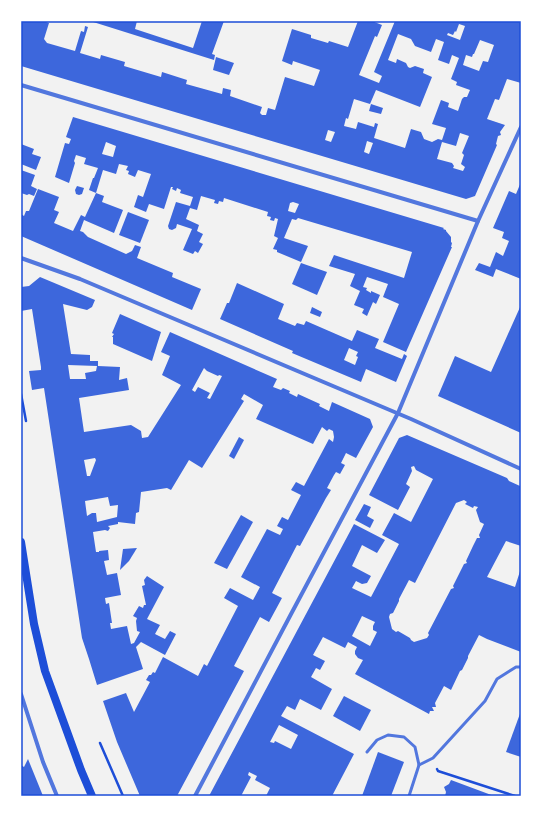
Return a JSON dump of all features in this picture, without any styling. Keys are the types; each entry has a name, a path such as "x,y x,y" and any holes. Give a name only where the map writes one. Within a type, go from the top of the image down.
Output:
{"main road":[{"path":"21,542 34,624 45,671 92,796"}],"street":[{"path":"21,85 478,221"},
{"path":"195,796 398,414 478,221 521,127"},
{"path":"21,258 80,279 398,414 521,469"},
{"path":"21,694 43,762 57,796"}],"lane":[{"path":"419,765 433,758 485,701 497,679 516,667 521,667"},
{"path":"367,752 377,740 388,735 404,737 415,747 419,765 409,796"}],"path":[{"path":"21,394 26,421"},
{"path":"100,744 123,796"},
{"path":"433,758 438,771 515,796"}],"building":[{"path":"21,21 43,21 49,23 44,39 47,43 75,51 81,31 84,32 85,26 88,27 80,53 100,59 101,55 125,62 124,66 161,77 162,72 187,80 186,84 222,94 223,88 231,90 230,96 262,107 260,113 262,115 266,115 268,108 275,110 285,77 314,86 320,70 293,61 292,65 282,61 292,29 311,35 311,38 328,43 329,41 348,47 358,21 372,21 382,25 377,37 375,36 359,75 379,83 382,76 374,72 395,21 521,21 521,83 507,79 499,100 495,99 487,119 505,125 500,132 501,135 498,136 497,145 475,196 466,199 21,66","holes":["459,24 465,26 460,40 447,35 448,33 453,35 455,31 456,32","398,34 411,39 415,46 431,52 436,39 444,42 438,60 449,64 452,55 459,58 451,79 457,82 456,85 470,90 467,97 462,99 458,111 448,107 449,103 441,100 432,124 446,128 442,140 438,139 432,142 424,139 421,132 411,129 405,148 374,138 378,124 375,123 374,127 358,122 356,129 344,126 346,118 348,119 354,99 370,104 376,90 420,107 432,77 423,73 424,69 415,66 410,68 406,63 397,59 396,63 388,60","480,40 494,45 488,62 483,61 479,71 463,65 466,55 472,57","328,130 335,132 331,142 325,140","460,133 469,136 462,153 464,155 461,164 465,167 463,171 453,168 454,166 452,163 437,159 442,142 456,146","367,141 373,143 369,154 364,152"]},
{"path":"90,21 137,21 135,29 193,48 202,21 224,21 212,54 215,55 214,60"},
{"path":"216,57 234,63 229,75 213,70"},
{"path":"371,104 383,108 381,114 369,111"},
{"path":"73,117 444,228 443,229 446,230 451,237 452,247 406,352 383,342 399,304 383,297 388,284 367,277 363,287 367,288 366,290 371,293 371,291 380,295 376,304 373,302 367,316 362,313 364,309 354,305 360,291 350,286 355,274 329,266 334,255 404,278 412,252 298,218 296,220 292,219 284,238 308,246 301,262 273,249 278,238 274,236 278,219 275,218 274,221 270,220 271,217 267,216 268,212 224,198 223,202 219,201 218,204 214,203 215,200 201,196 197,210 190,208 186,219 199,225 197,231 203,234 199,242 203,244 198,253 195,251 193,254 183,250 192,229 177,224 176,228 172,230 169,229 168,226 176,202 190,206 193,197 180,193 181,190 177,188 176,191 172,189 173,187 171,187 164,209 149,204 146,212 134,207 138,195 143,197 151,174 138,170 135,177 128,174 129,171 126,170 128,166 119,164 116,174 103,170 96,193 89,190 98,168 84,164 86,158 76,155 69,183 55,177 65,143 69,144 71,139 66,137","holes":["106,142 116,146 113,157 102,154","293,202 299,204 295,213 288,211 290,203"]},
{"path":"21,144 34,149 32,154 41,157 36,170 21,164"},
{"path":"21,170 35,175 31,186 37,189 34,196 21,193"},
{"path":"521,182 521,279 496,269 493,277 475,270 479,263 490,267 496,252 503,256 509,241 502,238 504,232 493,228 509,191 516,194"},
{"path":"77,186 84,188 82,194 76,194 75,190"},
{"path":"38,189 59,197 54,210 59,212 54,223 73,231 81,215 85,217 96,193 104,196 102,202 123,210 114,233 84,220 80,231 88,237 126,254 132,251 135,245 141,247 137,258 173,273 172,277 201,289 192,310 21,236 21,214 24,216 26,211 29,211"},
{"path":"128,212 149,220 140,243 119,235"},
{"path":"301,263 327,272 317,295 292,284"},
{"path":"40,277 95,300 92,307 87,310 63,304 71,354 90,355 90,361 98,361 98,366 120,367 119,380 127,378 129,390 79,398 84,432 131,425 141,431 142,438 148,437 181,385 162,375 170,356 161,352 170,332 277,379 273,387 281,390 283,388 290,391 289,393 297,397 298,394 320,404 319,406 329,411 332,402 370,419 373,427 356,458 346,453 341,463 345,465 340,474 336,472 327,488 331,490 300,546 297,545 272,593 282,598 269,622 260,617 234,666 244,671 177,796 140,796 117,742 103,701 126,693 134,712 150,682 146,680 149,675 153,672 155,673 163,657 198,676 204,664 207,666 238,606 224,598 230,588 253,600 260,587 241,577 267,529 280,535 283,529 277,526 282,517 288,520 301,495 291,490 296,482 304,486 329,439 333,442 333,431 329,429 327,431 322,427 313,444 256,419 263,405 244,394 241,399 244,401 202,468 189,460 171,490 167,488 141,492 139,512 136,513 135,524 118,522 118,524 108,526 110,528 108,531 93,532 96,552 108,550 109,560 104,561 107,575 117,573 121,595 105,598 106,604 109,603 112,623 110,623 111,629 127,626 131,644 134,643 140,632 137,631 137,618 133,616 139,606 143,608 144,605 146,605 142,586 145,585 144,580 147,576 164,587 147,619 160,625 155,634 165,639 170,631 176,634 165,655 141,642 136,647 143,669 97,685 82,638 44,388 32,390 29,371 41,370 41,367 32,309 21,311 21,287 29,286","holes":["68,365 97,366 96,371 85,373 86,379 70,379","204,368 218,376 222,376 210,399 207,398 210,393 198,387 195,392 192,390","95,458 96,460 90,476 87,476 84,460","108,497 110,506 118,505 117,517 97,522 96,513 92,513 87,516 85,501"]},
{"path":"237,283 284,304 278,319 295,326 297,323 304,325 306,321 352,341 357,330 379,339 375,348 402,359 404,354 407,356 396,382 366,369 361,382 292,353 293,351 220,319 227,303 229,303","holes":["349,348 358,352 355,365 344,360"]},
{"path":"521,305 521,433 438,396 455,356 491,372"},
{"path":"312,307 322,312 320,317 310,313"},
{"path":"120,314 161,332 152,361 113,344 112,337 114,334 112,333"},
{"path":"407,435 507,478 509,481 520,486 521,546 506,541 487,577 515,587 521,568 521,652 479,635 451,690 444,686 435,703 436,707 432,707 434,711 430,711 429,714 355,674 363,660 358,658 355,654 357,647 348,642 345,648 323,637 313,655 325,661 320,670 316,668 311,677 332,689 321,710 300,699 295,710 287,706 281,716 354,754 332,796 266,796 270,788 255,780 257,776 249,772 248,775 251,777 241,796 209,796 354,524 385,540 377,553 362,545 352,566 371,576 367,583 362,584 356,581 352,588 371,597 399,544 382,535 394,513 411,522 433,479 416,470 414,466 411,467 412,471 406,484 410,487 398,510 369,495 399,438","holes":["464,500 467,502 465,504 473,508 474,506 478,507 476,510 480,522 484,524 479,535 480,538 477,538 466,561 467,563 464,564 453,586 454,588 451,589 428,633 429,635 427,638 414,642 410,638 392,629 389,617 390,614 393,613 409,580 415,583 456,503","362,616 375,622 373,630 377,632 370,646 352,636","279,725 298,735 291,749 275,741 274,743 270,742"]},
{"path":"239,437 244,440 234,459 229,456"},
{"path":"364,504 371,507 367,516 374,520 370,528 355,520"},
{"path":"241,515 253,522 227,569 214,563"},
{"path":"137,548 129,561 120,570 123,549"},
{"path":"344,696 371,710 360,731 333,716"},
{"path":"521,711 521,757 506,752"},
{"path":"378,752 404,762 391,796 362,796"},
{"path":"28,759 43,796 21,796 21,765 24,767"},
{"path":"451,780 494,796 445,796 446,792 444,787 449,784"}]}
